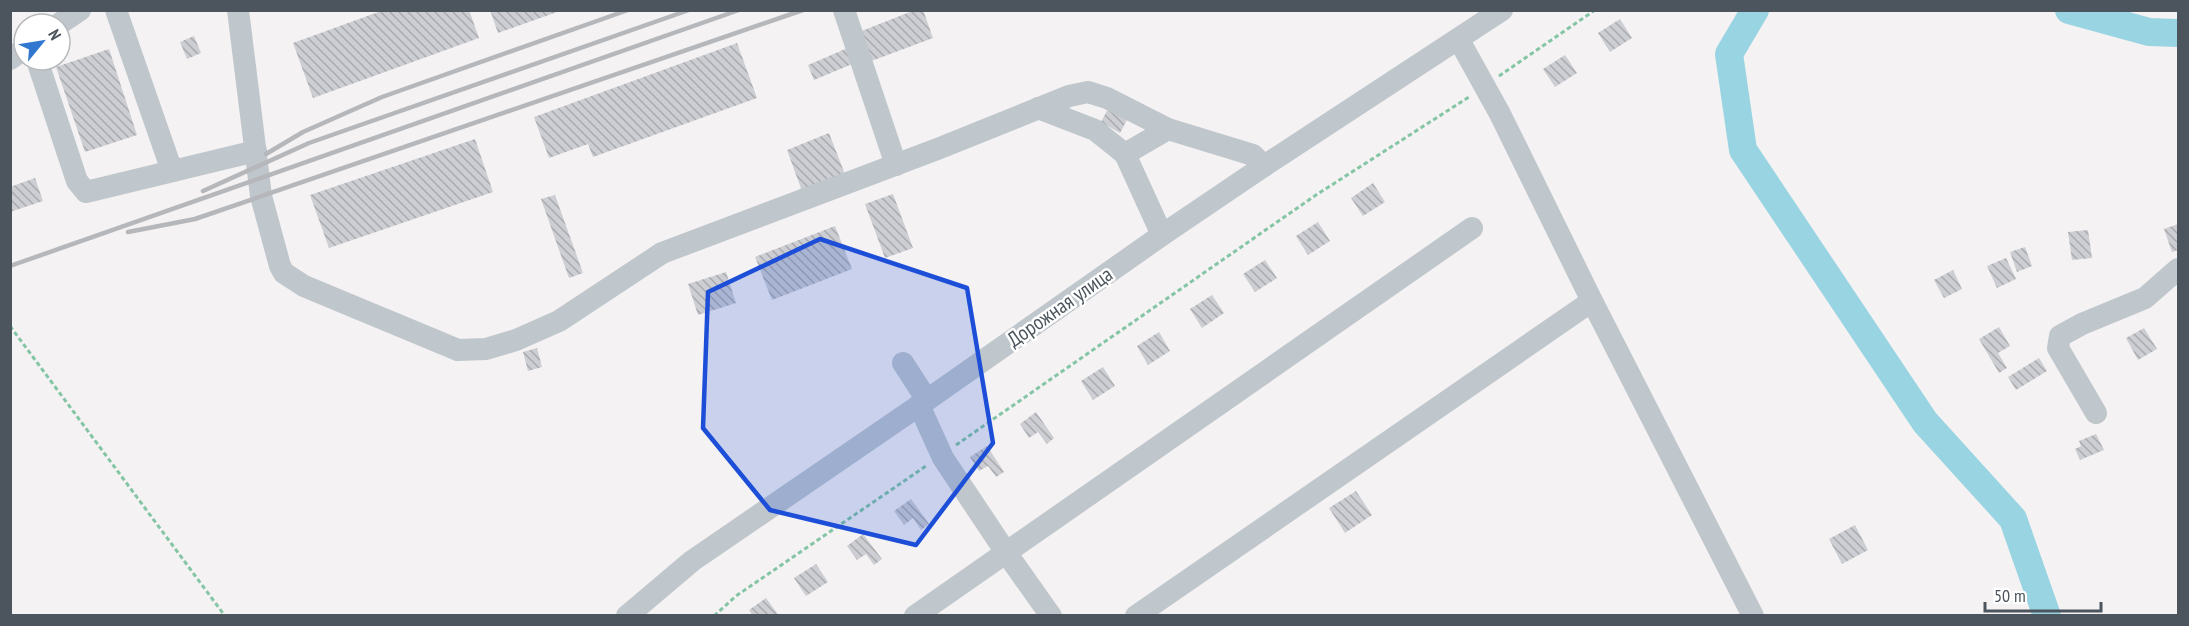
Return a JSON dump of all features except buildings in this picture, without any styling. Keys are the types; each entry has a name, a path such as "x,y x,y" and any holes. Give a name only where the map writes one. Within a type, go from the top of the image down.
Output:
{"street":[{"path":"116,10 172,171"},
{"path":"238,10 261,196 277,259 284,273 304,286 458,350 486,349 516,340 559,321 662,253 896,165 1069,96 1088,92 1107,98 1168,129 1253,155 1264,166"},
{"path":"844,10 896,165"},
{"name":"Дорожная улица","path":"627,615 692,561 923,403 1162,235 1502,10"},
{"path":"1459,40 1500,114 1592,301 1753,615"},
{"path":"41,72 77,181 86,192 256,151"},
{"path":"1038,108 1095,130 1125,154 1162,235"},
{"path":"1125,154 1168,129"},
{"path":"915,615 1472,228"},
{"path":"2096,413 2058,348 2060,336 2082,324 2145,298 2178,270"},
{"path":"1136,615 1592,301"},
{"path":"903,363 923,403 942,455 1005,551 1051,615"}],"path":[{"path":"714,615 735,596 1316,195 1485,86 1595,10"},
{"path":"10,326 225,615"}],"highlighted area":[{"path":"820,239 967,288 993,443 916,545 770,510 703,428 708,292"}],"waterway":[{"path":"1755,10 1729,54 1743,150 1925,422 2013,519 2047,616"},
{"path":"2069,10 2149,32 2178,33"}],"railway":[{"path":"266,154 303,132 382,97 628,10"},
{"path":"203,191 309,143 689,10"},
{"path":"10,266 739,10"},
{"path":"128,232 195,219 803,10"}]}
